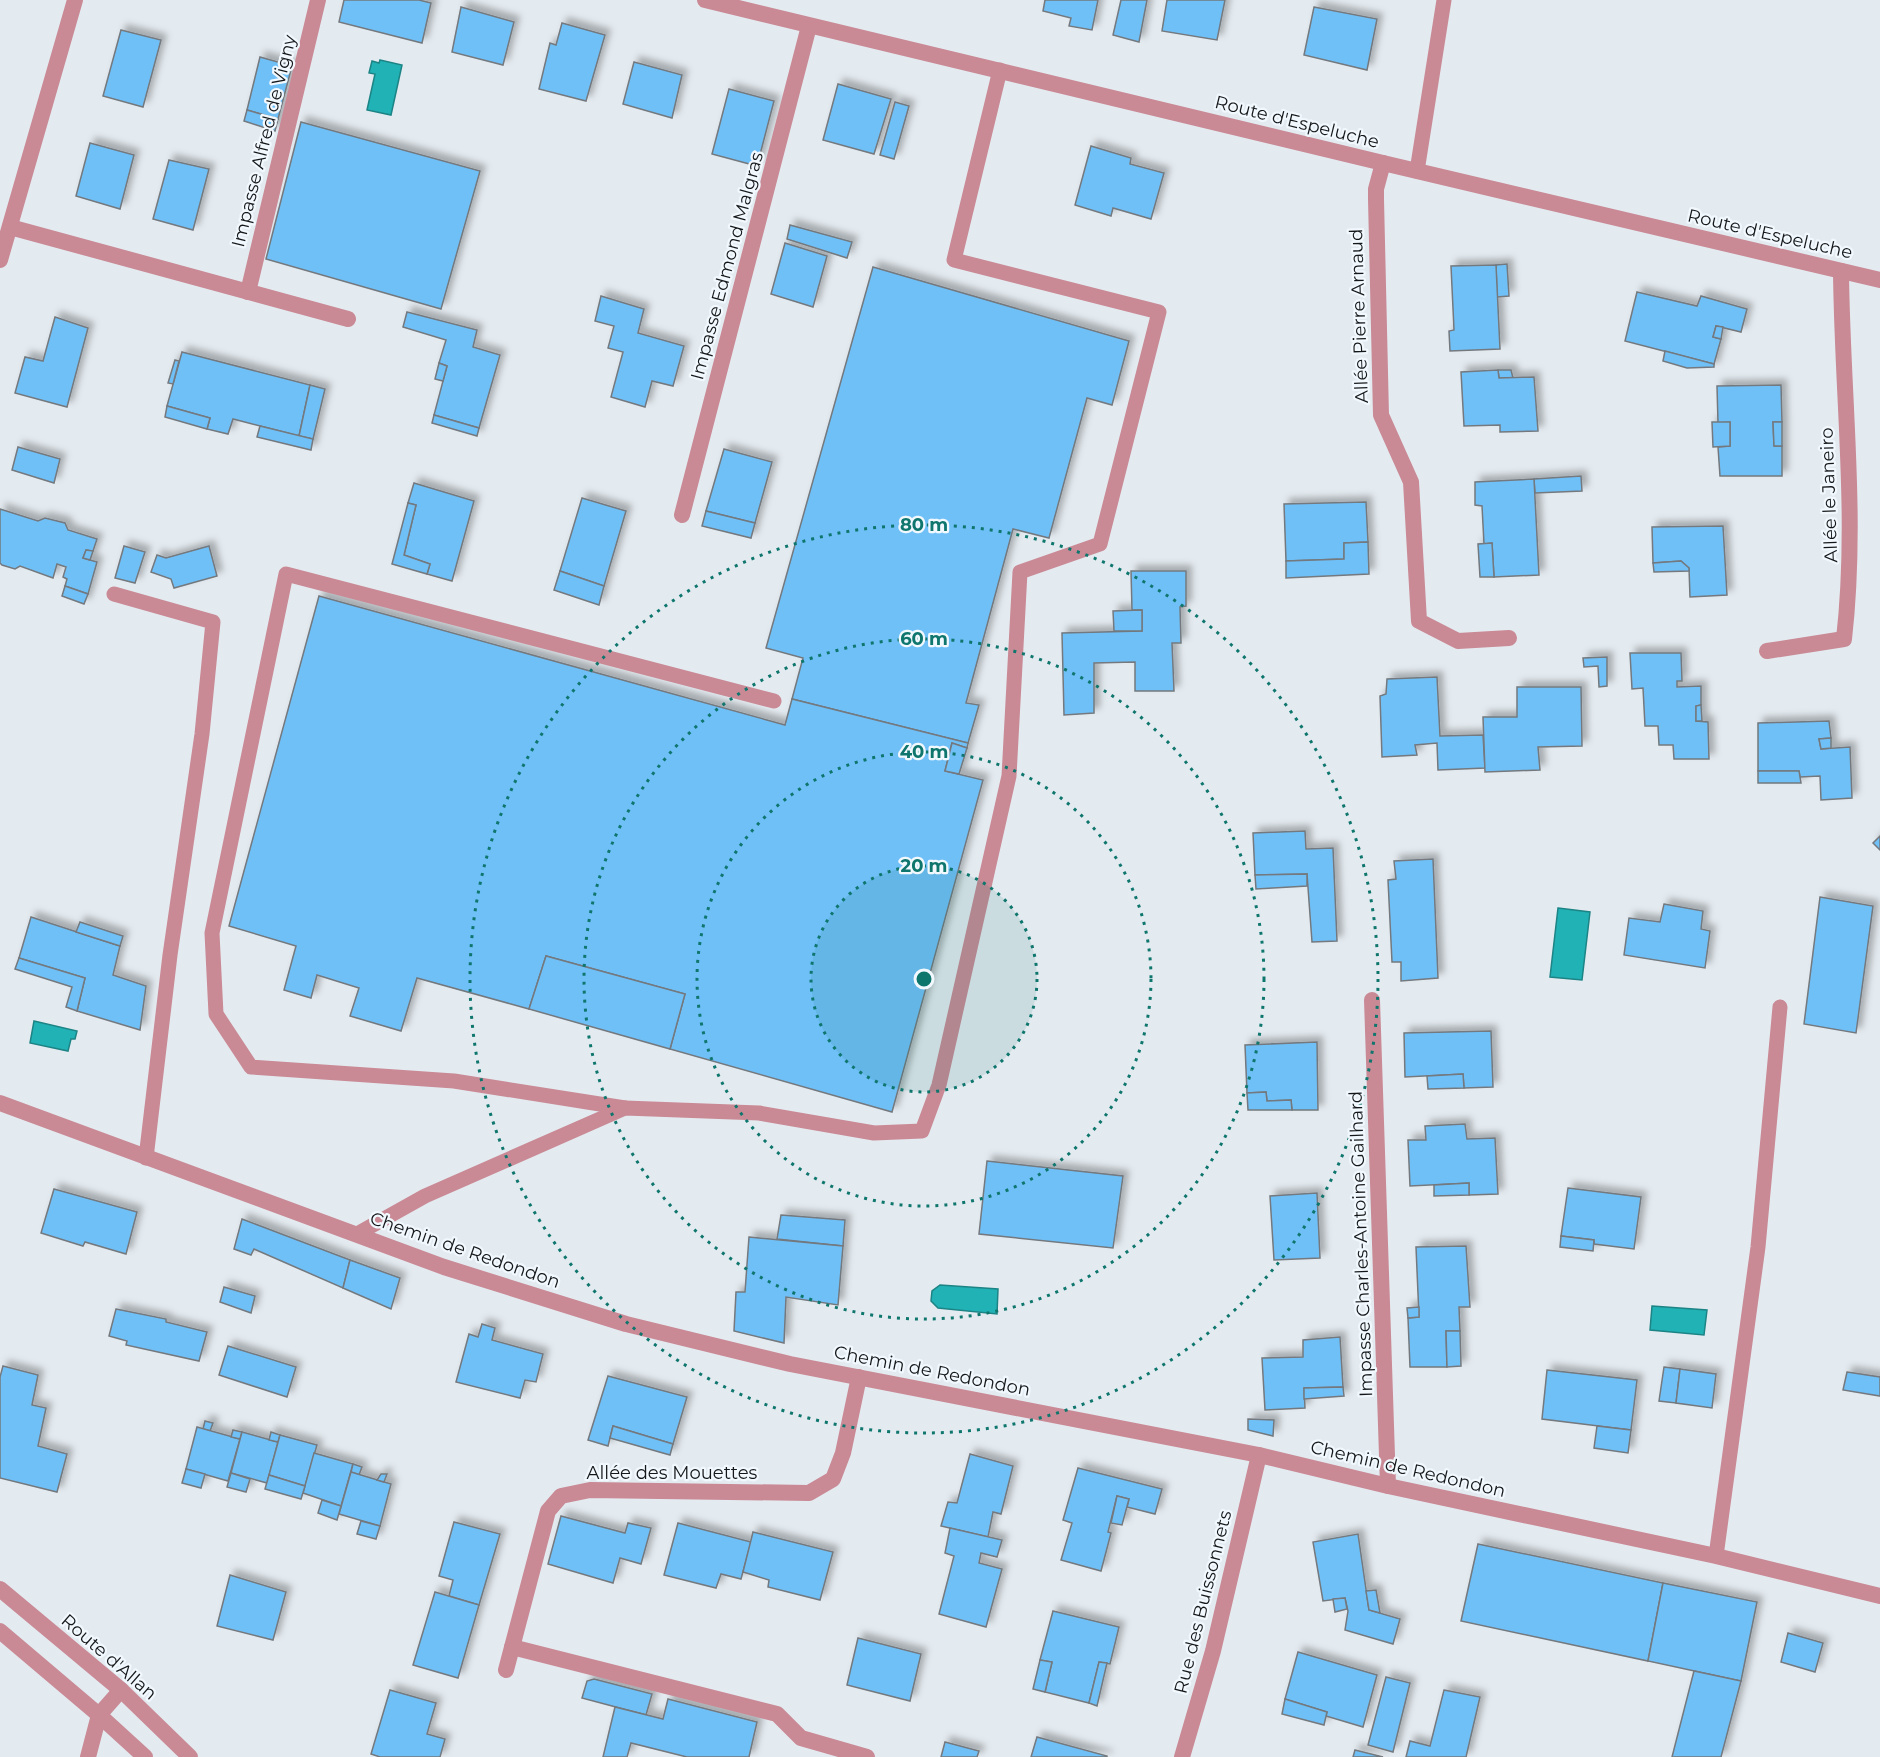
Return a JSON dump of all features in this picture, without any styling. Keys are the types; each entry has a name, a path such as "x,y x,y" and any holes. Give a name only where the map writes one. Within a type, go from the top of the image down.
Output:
{"street":[{"path":"0,260 75,0"},
{"name":"Impasse Alfred de Vigny","path":"248,292 318,0"},
{"name":"Route d'Espeluche","path":"705,0 1880,280"},
{"name":"Impasse Edmond Malgras","path":"682,515 809,26"},
{"name":"Allée Pierre Arnaud","path":"1383,163 1376,189 1381,415 1411,482 1419,621 1458,641 1509,638"},
{"path":"10,227 348,319"},
{"name":"Allée le Janeiro","path":"1767,651 1844,639 1851,546 1841,272"},
{"name":"Impasse Charles-Antoine Gailhard","path":"1372,1000 1388,1486"},
{"name":"Chemin de Redondon","path":"0,1103 444,1267 626,1324 790,1364 1259,1455 1388,1486 1716,1556 1880,1596"},
{"path":"0,1118 27,1113"},
{"name":"Allée des Mouettes","path":"506,1670 548,1511 561,1496 590,1490 809,1492 833,1479 843,1453 860,1377"},
{"name":"Rue des Buissonnets","path":"1182,1757 1213,1651 1259,1455"},
{"name":"Route d'Allan","path":"0,1588 121,1690 190,1757"},
{"path":"0,1631 99,1714 144,1757"},
{"path":"512,1647 777,1714 801,1738 867,1757"},
{"path":"88,1757 99,1714 121,1690"}],"lane":[{"path":"1417,171 1444,0"},
{"path":"774,701 286,574 212,933 216,1014 250,1067 454,1081 625,1108 759,1113 874,1133 922,1131 939,1085 1009,776 1020,572 1101,544 1159,312 954,260 1000,70"},
{"path":"114,594 213,622 202,734 170,955 146,1158"},
{"path":"1716,1556 1758,1247 1780,1007"},
{"path":"357,1234 425,1196 625,1108"}],"water":[{"path":"380,60 402,65 391,115 367,110 375,74 369,73 372,61 379,63"},
{"path":"1558,908 1590,912 1582,980 1550,977"},
{"path":"34,1021 77,1031 75,1039 71,1039 68,1051 30,1043"},
{"path":"940,1285 998,1289 997,1314 938,1308 931,1301 932,1291"},
{"path":"1652,1306 1707,1310 1704,1335 1650,1330"}],"building":[{"path":"344,0 419,0 431,3 422,43 339,22"},
{"path":"1045,0 1098,0 1092,30 1069,26 1071,18 1043,11"},
{"path":"1121,0 1147,0 1139,42 1113,35"},
{"path":"1167,0 1225,0 1217,40 1162,31"},
{"path":"461,7 514,22 503,65 452,52"},
{"path":"1314,7 1377,19 1367,70 1304,55"},
{"path":"562,23 605,35 586,101 539,89 550,43 556,45"},
{"path":"121,30 161,40 143,107 103,96"},
{"path":"260,57 292,66 278,119 247,110"},
{"path":"634,62 682,75 672,118 623,104"},
{"path":"838,84 891,99 874,154 823,140"},
{"path":"729,89 774,101 757,166 712,154"},
{"path":"895,102 909,106 894,159 880,155"},
{"path":"247,110 278,119 275,131 244,121"},
{"path":"301,122 480,171 441,309 266,259"},
{"path":"90,143 134,155 120,209 76,196"},
{"path":"1091,146 1131,158 1130,164 1164,173 1151,219 1113,208 1111,216 1075,205"},
{"path":"169,160 209,169 193,230 153,219"},
{"path":"790,225 852,242 847,258 787,239"},
{"path":"785,243 827,256 813,307 771,294"},
{"path":"1507,264 1509,296 1497,297 1496,265"},
{"path":"1496,265 1500,349 1450,351 1449,331 1454,330 1451,266"},
{"path":"873,267 1129,341 1112,405 1087,398 1049,538 1013,529 966,703 979,705 968,743 792,699 803,658 766,648"},
{"path":"1637,292 1697,306 1701,296 1747,309 1741,332 1716,326 1713,337 1721,339 1714,364 1625,341"},
{"path":"601,296 644,309 638,333 684,346 673,386 652,381 645,407 611,397 623,352 608,348 614,326 595,321"},
{"path":"407,312 477,330 473,347 500,355 479,428 434,415 447,366 439,363 446,340 403,327"},
{"path":"55,317 88,328 67,407 15,393 25,357 43,361"},
{"path":"1716,326 1723,327 1721,339 1713,337"},
{"path":"1665,351 1714,364 1714,367 1687,368 1663,361"},
{"path":"182,352 310,385 299,436 233,419 228,434 207,429 210,418 167,406"},
{"path":"175,360 179,361 173,384 168,383"},
{"path":"439,363 447,366 443,381 435,379"},
{"path":"1498,370 1511,370 1513,378 1499,378"},
{"path":"1498,370 1499,378 1534,377 1538,431 1500,432 1500,425 1464,426 1461,372"},
{"path":"310,385 325,389 313,439 299,436"},
{"path":"1781,385 1782,422 1773,422 1774,446 1782,446 1782,476 1720,476 1718,447 1730,446 1730,422 1718,423 1717,386"},
{"path":"167,406 210,418 207,429 165,417"},
{"path":"434,415 479,428 477,436 432,423"},
{"path":"1712,422 1730,422 1730,446 1713,447"},
{"path":"1773,422 1782,422 1782,446 1774,446"},
{"path":"260,426 313,439 311,450 257,437"},
{"path":"18,447 60,459 54,483 12,470"},
{"path":"724,449 772,462 755,523 706,511"},
{"path":"1581,476 1582,491 1535,493 1534,479"},
{"path":"1534,479 1539,575 1494,577 1492,543 1484,544 1482,506 1475,505 1475,482"},
{"path":"414,483 474,501 452,581 427,574 430,564 404,555 416,505 408,503"},
{"path":"582,498 626,511 604,586 560,571"},
{"path":"1366,502 1368,542 1344,543 1344,559 1286,561 1284,504"},
{"path":"408,503 416,505 404,555 430,564 427,574 392,564"},
{"path":"0,509 38,521 45,518 65,523 68,530 97,539 93,551 86,550 83,558 97,562 88,594 65,586 67,579 63,577 66,567 57,564 53,578 20,566 15,569 2,565 0,563"},
{"path":"706,511 755,523 751,538 702,526"},
{"path":"1723,526 1727,595 1690,597 1689,568 1681,561 1653,563 1652,527"},
{"path":"1368,542 1369,574 1286,578 1286,561 1344,559 1344,543"},
{"path":"1492,543 1494,577 1480,577 1478,544"},
{"path":"124,546 145,552 135,583 115,578"},
{"path":"209,546 217,576 174,588 171,579 151,572 157,555 166,558"},
{"path":"86,550 93,551 90,560 83,558"},
{"path":"1681,561 1689,568 1689,571 1654,572 1653,563"},
{"path":"560,571 604,586 599,605 554,590"},
{"path":"1131,571 1186,571 1186,606 1180,607 1181,643 1172,643 1174,691 1135,691 1135,662 1094,663 1094,713 1064,715 1062,633 1142,631 1142,610 1132,610"},
{"path":"65,586 88,594 84,604 62,596"},
{"path":"319,596 785,725 792,699 968,743 967,748 952,743 945,771 983,780 892,1112 670,1049 685,994 546,956 529,1009 417,978 401,1031 350,1016 359,988 317,975 311,998 284,990 296,946 229,926"},
{"path":"1142,610 1142,631 1114,631 1113,611"},
{"path":"1630,653 1681,653 1682,681 1677,681 1677,687 1701,686 1701,705 1696,706 1696,721 1708,722 1709,759 1674,759 1673,745 1659,745 1658,726 1645,726 1643,688 1632,689"},
{"path":"1607,657 1607,686 1599,687 1598,666 1584,667 1583,658"},
{"path":"1437,677 1440,736 1483,735 1485,768 1438,770 1437,743 1415,745 1417,755 1382,757 1380,696 1386,694 1387,679"},
{"path":"1517,687 1581,687 1582,746 1538,747 1540,770 1485,772 1483,717 1517,717"},
{"path":"1701,705 1702,721 1696,721 1696,706"},
{"path":"1829,721 1831,738 1819,739 1821,749 1850,747 1852,798 1821,800 1820,776 1800,777 1799,771 1758,771 1758,723"},
{"path":"1831,738 1831,748 1821,749 1819,739"},
{"path":"952,743 967,748 959,774 945,771"},
{"path":"1758,771 1799,771 1801,783 1758,783"},
{"path":"1305,831 1306,849 1333,848 1337,941 1312,942 1307,874 1255,875 1253,833"},
{"path":"1880,836 1880,850 1873,843"},
{"path":"1433,859 1438,978 1401,981 1401,962 1392,962 1388,880 1396,879 1394,861"},
{"path":"1307,874 1307,886 1256,889 1255,875"},
{"path":"1820,897 1873,906 1856,1033 1804,1024"},
{"path":"1664,904 1703,911 1701,929 1710,931 1705,968 1624,955 1629,918 1660,922"},
{"path":"31,917 120,946 113,975 146,986 140,1030 77,1011 85,978 19,958"},
{"path":"80,922 123,936 120,946 76,932"},
{"path":"546,956 685,994 670,1049 529,1009"},
{"path":"19,958 85,978 77,1011 66,1007 72,987 15,969"},
{"path":"1491,1031 1493,1087 1464,1088 1463,1074 1405,1077 1404,1033"},
{"path":"1317,1042 1318,1110 1292,1110 1291,1100 1267,1101 1266,1092 1247,1093 1245,1045"},
{"path":"1463,1074 1464,1088 1428,1089 1427,1076"},
{"path":"1266,1092 1267,1101 1291,1100 1292,1110 1248,1110 1247,1093"},
{"path":"1465,1124 1467,1139 1495,1138 1498,1194 1469,1195 1469,1183 1410,1186 1408,1140 1426,1140 1425,1126"},
{"path":"987,1161 1123,1176 1113,1248 979,1234"},
{"path":"1469,1183 1469,1195 1434,1196 1434,1185"},
{"path":"1568,1188 1641,1197 1634,1249 1594,1244 1594,1240 1561,1236"},
{"path":"54,1189 137,1212 126,1254 85,1242 83,1246 41,1233"},
{"path":"1317,1193 1320,1258 1274,1260 1270,1196"},
{"path":"781,1215 845,1220 843,1246 777,1239"},
{"path":"242,1219 350,1260 343,1288 254,1249 251,1255 234,1249"},
{"path":"1561,1236 1594,1240 1593,1251 1560,1247"},
{"path":"749,1237 843,1246 838,1305 786,1297 784,1343 734,1331 736,1292 745,1292"},
{"path":"1466,1246 1470,1307 1459,1307 1460,1331 1446,1331 1447,1367 1410,1367 1408,1318 1419,1317 1416,1247"},
{"path":"350,1260 400,1278 391,1309 343,1288"},
{"path":"224,1287 255,1296 251,1313 220,1302"},
{"path":"1419,1307 1419,1317 1408,1318 1407,1308"},
{"path":"116,1309 166,1319 166,1322 207,1332 199,1361 126,1345 127,1341 109,1336"},
{"path":"482,1324 495,1328 492,1340 543,1354 536,1382 525,1380 520,1398 456,1382 469,1334 478,1337"},
{"path":"1446,1331 1460,1331 1461,1366 1447,1367"},
{"path":"1340,1337 1343,1387 1304,1388 1305,1408 1265,1410 1262,1358 1303,1357 1303,1340"},
{"path":"228,1346 296,1367 287,1397 219,1375"},
{"path":"3,1366 38,1375 32,1405 46,1408 38,1446 67,1454 57,1492 0,1478 0,1377"},
{"path":"1664,1367 1680,1369 1676,1403 1659,1401"},
{"path":"1680,1369 1716,1374 1712,1408 1676,1403"},
{"path":"1547,1370 1637,1380 1631,1430 1542,1419"},
{"path":"1847,1372 1880,1377 1880,1396 1843,1390"},
{"path":"608,1376 687,1397 673,1444 613,1426 608,1446 588,1440"},
{"path":"1343,1387 1344,1396 1304,1399 1304,1388"},
{"path":"1248,1419 1274,1420 1273,1436 1248,1430"},
{"path":"205,1421 213,1423 210,1431 203,1429"},
{"path":"613,1426 673,1444 670,1455 610,1438"},
{"path":"1597,1426 1631,1430 1628,1453 1594,1448"},
{"path":"197,1427 240,1439 228,1481 186,1469"},
{"path":"233,1430 242,1432 240,1439 231,1437"},
{"path":"242,1432 278,1442 267,1483 231,1473"},
{"path":"271,1432 280,1435 278,1442 269,1440"},
{"path":"280,1435 317,1445 305,1486 269,1475"},
{"path":"314,1453 353,1464 341,1506 303,1493"},
{"path":"970,1454 1013,1466 1001,1514 993,1512 988,1537 941,1526 948,1502 957,1503"},
{"path":"353,1464 362,1467 359,1475 351,1472"},
{"path":"1078,1468 1162,1489 1155,1514 1127,1507 1129,1499 1117,1496 1108,1532 1111,1533 1101,1571 1061,1560 1072,1523 1063,1520"},
{"path":"186,1469 205,1474 201,1488 182,1483"},
{"path":"351,1472 391,1484 380,1526 339,1514"},
{"path":"231,1473 250,1479 246,1492 227,1487"},
{"path":"381,1474 387,1474 384,1482 377,1480"},
{"path":"269,1475 305,1486 301,1499 265,1489"},
{"path":"1117,1496 1129,1499 1122,1525 1111,1523"},
{"path":"322,1500 341,1506 337,1520 318,1513"},
{"path":"561,1516 625,1533 628,1523 651,1528 641,1564 620,1558 613,1583 548,1564"},
{"path":"361,1521 380,1526 376,1539 357,1534"},
{"path":"454,1522 500,1534 479,1605 449,1596 453,1580 439,1576"},
{"path":"678,1523 751,1542 741,1579 721,1574 716,1588 664,1575"},
{"path":"950,1528 1002,1540 997,1557 981,1553 979,1563 1002,1569 986,1627 939,1614 954,1556 945,1553"},
{"path":"753,1532 833,1552 820,1600 768,1587 769,1580 743,1572"},
{"path":"1358,1534 1369,1610 1400,1619 1393,1644 1345,1630 1348,1611 1345,1598 1323,1601 1313,1542"},
{"path":"1478,1544 1663,1583 1648,1661 1461,1621"},
{"path":"230,1575 286,1592 273,1640 217,1626"},
{"path":"1663,1583 1757,1602 1741,1681 1648,1661"},
{"path":"1376,1590 1380,1613 1369,1610 1366,1591"},
{"path":"435,1592 479,1605 458,1678 413,1665"},
{"path":"1345,1598 1347,1609 1335,1612 1333,1599"},
{"path":"1053,1611 1119,1627 1110,1664 1099,1662 1089,1703 1045,1692 1052,1662 1040,1660"},
{"path":"1788,1633 1823,1643 1815,1672 1781,1662"},
{"path":"858,1638 921,1654 910,1701 847,1685"},
{"path":"1298,1652 1377,1675 1363,1727 1326,1716 1327,1712 1285,1699"},
{"path":"1040,1660 1052,1662 1045,1692 1033,1689"},
{"path":"1099,1662 1107,1663 1097,1706 1089,1703"},
{"path":"1694,1671 1741,1681 1721,1757 1672,1757"},
{"path":"1386,1677 1410,1683 1393,1752 1368,1745"},
{"path":"594,1679 652,1694 646,1715 582,1698 587,1681"},
{"path":"390,1690 436,1703 427,1734 445,1739 440,1757 380,1757 371,1754"},
{"path":"1444,1690 1480,1697 1466,1757 1406,1757 1410,1741 1430,1746"},
{"path":"668,1699 757,1722 749,1757 687,1757 631,1743 627,1757 603,1757 615,1707 663,1719"},
{"path":"1285,1699 1327,1712 1324,1725 1282,1714"},
{"path":"1037,1737 1107,1756 1107,1757 1031,1757"},
{"path":"945,1742 979,1751 977,1757 941,1757"},
{"path":"1355,1750 1383,1757 1353,1757"}]}
